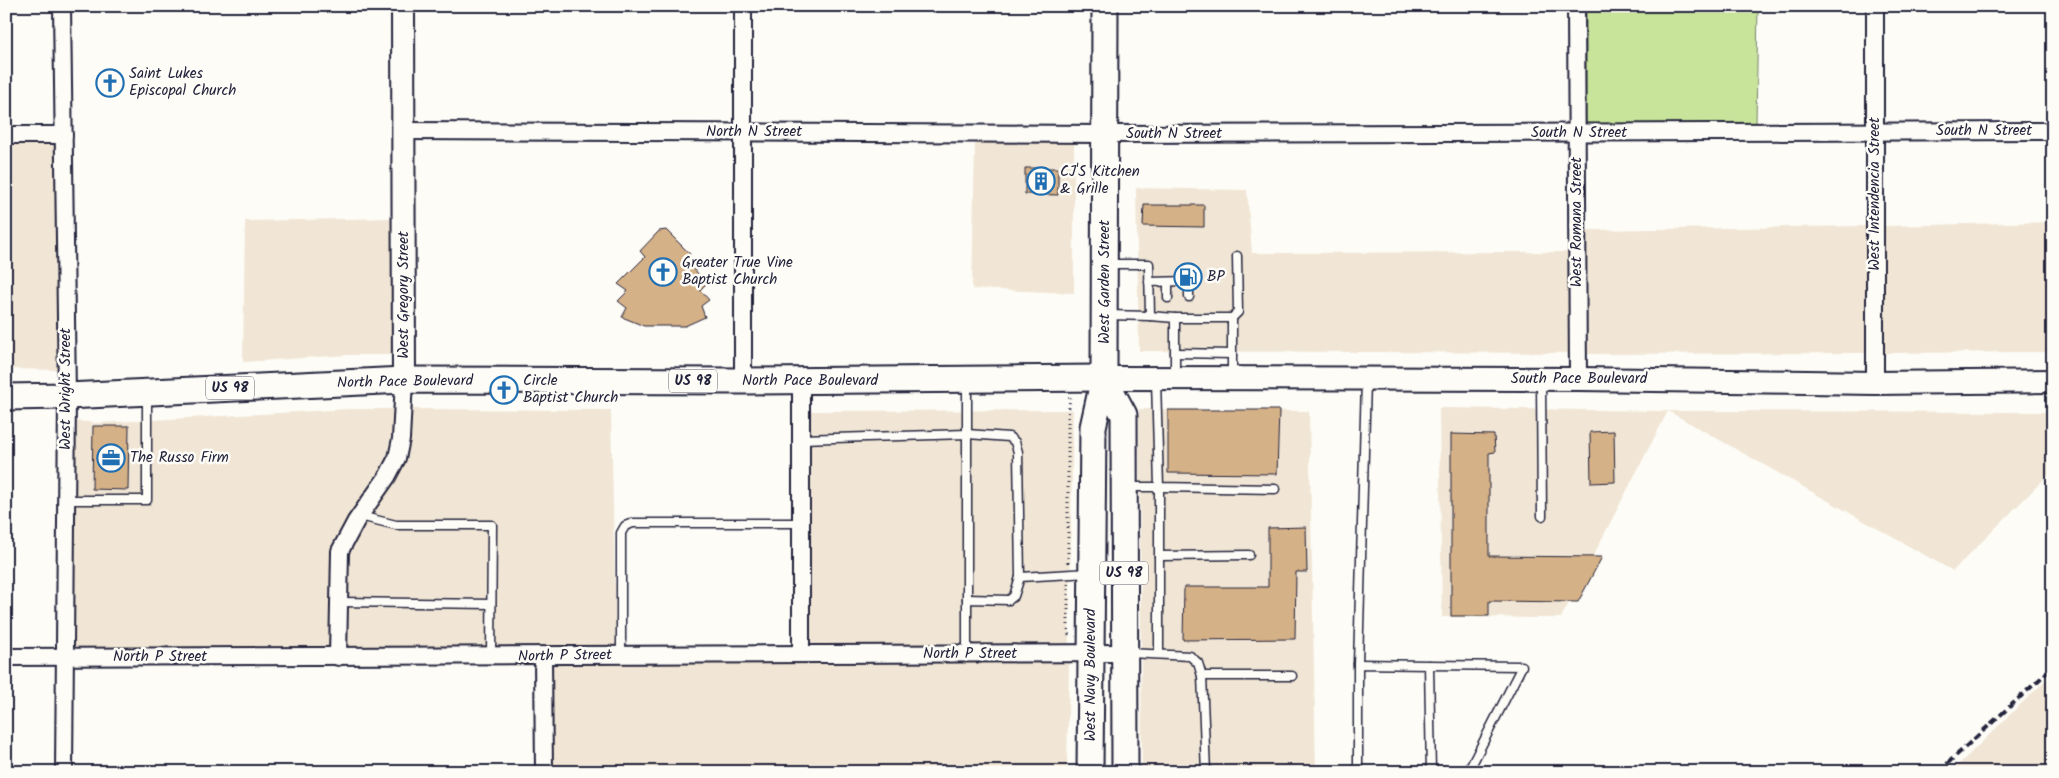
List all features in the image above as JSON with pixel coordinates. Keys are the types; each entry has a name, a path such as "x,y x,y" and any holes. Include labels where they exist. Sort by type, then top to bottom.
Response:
{"main road":[{"name":"West Gregory Street","path":"403,6 404,380"},
{"name":"West Garden Street","path":"1104,378 1105,6"},
{"name":"North Pace Boulevard","path":"6,397 67,396 404,380 801,381 1104,378"},
{"name":"South Pace Boulevard","path":"1104,378 1578,378 1875,383 2053,381"},
{"name":"US 98","path":"1104,378 1124,415 1125,772"},
{"name":"West Navy Boulevard","path":"1090,772 1093,427 1104,378"}],"street":[{"name":"West Wright Street","path":"62,6 67,396 64,772"},
{"path":"743,6 743,381"},
{"name":"West Romana Street","path":"1576,6 1578,378"},
{"name":"West Intendencia Street","path":"1875,6 1875,383"},
{"name":"North N Street","path":"403,131 1105,134"},
{"name":"South N Street","path":"1105,134 2053,131"},
{"path":"6,135 64,135"},
{"name":"West Gregory Street","path":"338,657 340,551 397,458 401,439 404,380"},
{"path":"801,381 801,654"},
{"name":"North P Street","path":"6,657 801,654 1090,655 1124,653"},
{"path":"543,656 544,772"}],"lane":[{"path":"1232,379 1232,318 1238,312 1237,256"},
{"path":"1105,264 1149,264 1150,316"},
{"path":"1150,282 1189,281 1189,297"},
{"path":"1168,282 1168,298"},
{"path":"1105,314 1189,315 1232,318"},
{"path":"1159,654 1159,487 1165,379 1175,353 1171,316"},
{"path":"1175,353 1232,354"},
{"path":"1358,772 1358,664 1366,379"},
{"path":"1541,379 1542,516"},
{"path":"967,654 968,380"},
{"path":"66,500 147,500 147,392"},
{"path":"801,439 967,434 1009,437 1015,442 1018,452 1020,578 1014,596 1010,600 967,599"},
{"path":"1124,488 1275,489"},
{"path":"360,516 396,525 492,526 491,656"},
{"path":"620,655 621,533 625,526 633,523 801,523"},
{"path":"1159,556 1249,555"},
{"path":"1020,578 1091,572"},
{"path":"339,602 492,604"},
{"path":"1124,653 1190,656 1198,663 1202,676 1206,772"},
{"path":"1358,664 1522,666 1468,772"},
{"path":"1429,665 1431,772"},
{"path":"1202,676 1292,676"}],"shaded area":[{"path":"975,142 1074,142 1074,293 972,289"},
{"path":"6,143 55,143 57,370 6,369"},
{"path":"1136,188 1247,190 1252,253 1568,252 1569,353 1139,351"},
{"path":"394,218 395,355 347,355 243,362 245,221"},
{"path":"2053,222 2053,352 1885,353 1885,226"},
{"path":"1866,226 1866,353 1588,354 1587,230"},
{"path":"1439,408 1668,411 1561,618 1442,617"},
{"path":"349,409 393,409 392,439 388,456 379,473 347,518 331,547 329,649 75,648 76,421 98,423"},
{"path":"412,409 611,410 616,647 348,649 349,553 364,525 395,481 406,461 410,440"},
{"path":"1139,409 1309,411 1316,772 1142,772"},
{"path":"1073,410 1069,646 810,646 810,411"},
{"path":"1668,411 2053,412 2053,470 1953,571"},
{"path":"801,662 1069,663 1067,772 553,772 553,664"},
{"path":"2053,673 2053,772 1951,772"}],"green space":[{"path":"1586,6 1758,6 1756,124 1586,124"}],"building":[{"name":"CJ'S Kitchen & Grille","path":"1025,168 1058,168 1058,195 1025,194"},
{"path":"1144,205 1204,205 1204,227 1143,226"},
{"name":"Greater True Vine Baptist Church","path":"666,230 690,254 686,261 707,283 700,290 709,300 701,306 705,317 685,326 644,326 622,317 627,308 618,301 628,291 618,284 645,257 640,251 659,231"},
{"path":"1168,410 1279,410 1277,474 1168,473"},
{"name":"The Russo Firm","path":"93,426 129,426 128,490 92,489"},
{"path":"1614,431 1615,482 1591,483 1590,432"},
{"path":"1451,434 1494,435 1495,452 1489,453 1489,556 1602,557 1578,602 1489,601 1489,616 1451,616"},
{"path":"1306,527 1307,572 1296,572 1295,639 1183,640 1184,587 1268,587 1268,528"}],"railway":[{"path":"1938,772 2053,667"}],"place":[{"name":"Saint Lukes Episcopal Church","path":"110,83"},
{"name":"CJ'S Kitchen & Grille","path":"1041,181"},
{"name":"Greater True Vine Baptist Church","path":"663,272"},
{"name":"BP","path":"1188,277"},
{"name":"Circle Baptist Church","path":"504,390"},
{"name":"The Russo Firm","path":"111,458"}]}
